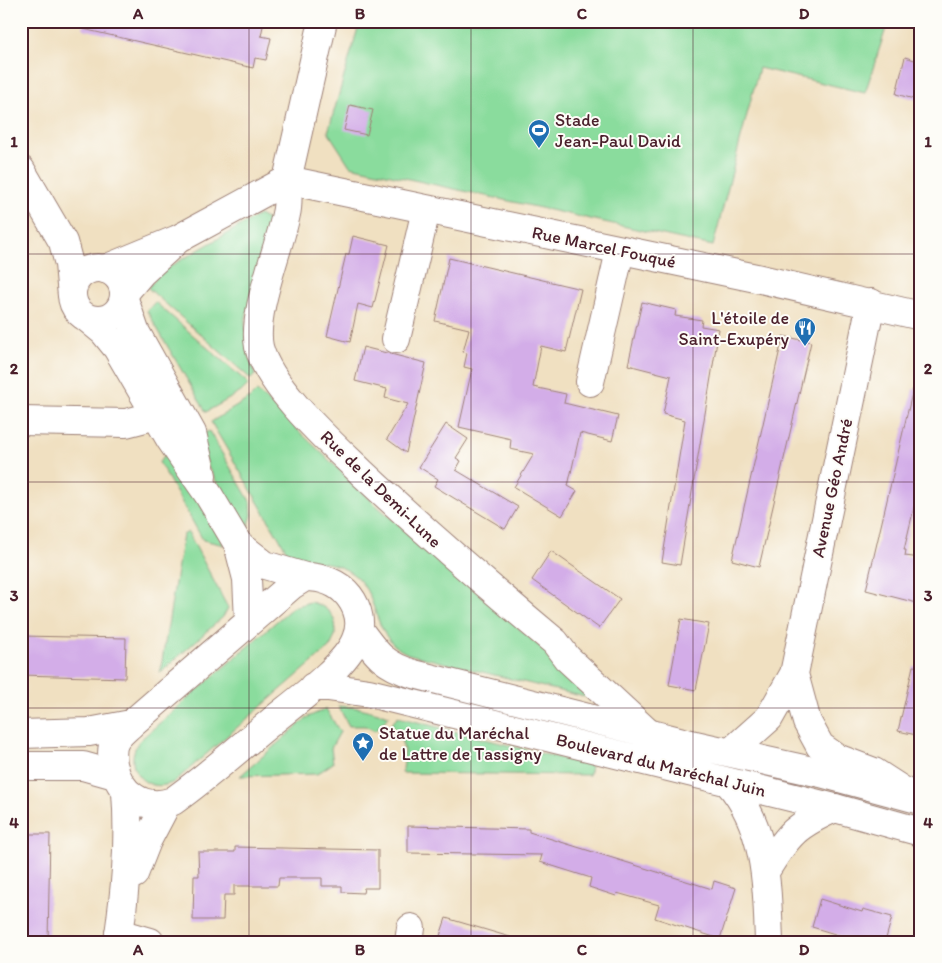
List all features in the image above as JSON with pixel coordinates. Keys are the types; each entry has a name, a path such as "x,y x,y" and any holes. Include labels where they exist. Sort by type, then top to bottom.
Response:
{"street":[{"name":"Rue de la Demi-Lune","path":"323,21 286,180 287,212 260,314 259,347 279,388 334,447 449,553 555,642 567,658 646,731"},
{"path":"21,170 63,242 79,307 110,339 170,439 208,494 238,544 247,579 249,621"},
{"name":"Rue Marcel Fouqué","path":"286,180 871,303 921,316"},
{"path":"178,239 133,281 114,316 101,321 79,307 74,283 83,272 104,268 178,239 286,180"},
{"path":"396,339 426,210"},
{"path":"63,242 83,258 104,268 120,279 135,331 192,433 208,494"},
{"path":"590,382 620,251"},
{"name":"Avenue Géo André","path":"731,752 769,718 794,674 871,303"},
{"path":"21,421 126,423 157,415"},
{"path":"21,766 83,766 121,784 149,804 167,803 191,788 313,687 345,656 356,640 359,630 358,611 346,593 331,582 305,577 265,565 238,544"},
{"path":"150,942 119,938 125,902 128,843 121,784 112,756 115,741 131,724 249,621 292,584 305,577"},
{"name":"Boulevard du Maréchal Juin","path":"359,630 377,654 394,668 917,799"},
{"name":"Avenue Géo André","path":"794,674 807,722 820,746 837,758 874,772 917,799"},
{"name":"Boulevard du Maréchal Juin","path":"313,687 328,687 369,693 835,808 921,832"},
{"path":"21,734 89,732 131,724"},
{"path":"728,782 748,809 766,870 769,942"},
{"path":"125,902 147,841 167,803"},
{"path":"766,870 786,838 794,830 835,808"}],"green space":[{"name":"Stade Jean-Paul David","path":"360,21 921,21 921,28 888,22 865,93 759,68 713,246 350,166 328,132"},
{"path":"259,215 268,220 245,322 247,350 255,375 251,379 148,288 162,271"},
{"path":"155,302 249,384 241,392 206,412 147,311"},
{"path":"257,391 377,506 552,657 564,676 585,694 585,697 408,654 394,645 385,634 370,596 353,574 332,564 292,560 211,422 250,398"},
{"path":"209,431 251,503 252,515 246,534 208,467 200,435"},
{"path":"169,450 224,545 203,540 159,462"},
{"path":"188,532 228,608 223,617 160,673 183,535"},
{"path":"310,602 325,608 334,619 335,633 329,648 174,782 154,785 146,782 139,776 133,760 134,751 139,741 293,607"},
{"path":"338,706 360,708 389,716 375,731 365,726 349,726"},
{"path":"326,709 340,732 331,748 333,763 317,774 240,776 308,717"},
{"path":"398,717 591,766 589,775 402,773 404,753 402,741 391,724"}],"building":[{"path":"84,21 264,21 261,36 271,38 266,60 255,58 253,68 83,29"},
{"path":"905,57 921,62 921,101 896,94"},
{"path":"350,105 373,110 367,135 344,130"},
{"path":"353,236 389,245 373,308 358,304 350,342 327,336 346,254 349,254"},
{"path":"449,258 581,289 566,352 541,346 533,387 566,394 564,403 618,416 612,441 580,433 568,486 577,491 562,516 514,487 534,454 510,449 511,439 459,427 472,369 464,367 467,353 463,352 469,329 435,321"},
{"path":"642,302 676,310 675,316 702,320 701,326 719,329 680,565 662,562 685,420 663,414 671,376 628,365"},
{"path":"783,336 811,342 759,567 732,560"},
{"path":"363,347 426,363 406,453 387,439 408,404 385,398 387,389 355,381"},
{"path":"913,389 921,390 921,487 919,487 904,550 906,550 905,556 921,558 921,604 866,590"},
{"path":"446,424 468,439 456,458 461,461 456,470 518,507 505,529 434,486 438,479 419,467"},
{"path":"551,551 620,599 599,628 532,580"},
{"path":"681,619 709,624 696,690 669,685"},
{"path":"21,636 126,638 125,678 21,675"},
{"path":"913,666 921,667 921,736 898,731"},
{"path":"408,826 529,829 529,832 712,889 714,881 736,888 720,939 655,918 659,905 617,893 616,896 589,887 591,878 540,862 542,855 408,853"},
{"path":"21,834 50,834 48,942 21,942"},
{"path":"235,847 378,850 378,888 364,888 363,893 342,892 342,886 322,886 322,878 279,878 278,886 234,886 234,895 224,895 223,920 193,920 194,876 199,876 198,852 235,852"},
{"path":"820,899 862,912 863,909 892,917 885,942 861,942 812,927"},
{"path":"446,918 510,937 509,942 438,942"}],"place":[{"name":"Stade Jean-Paul David","path":"539,149"},
{"name":"L'étoile de Saint-Exupéry","path":"805,347"},
{"name":"Statue du Maréchal de Lattre de Tassigny","path":"363,762"}]}
